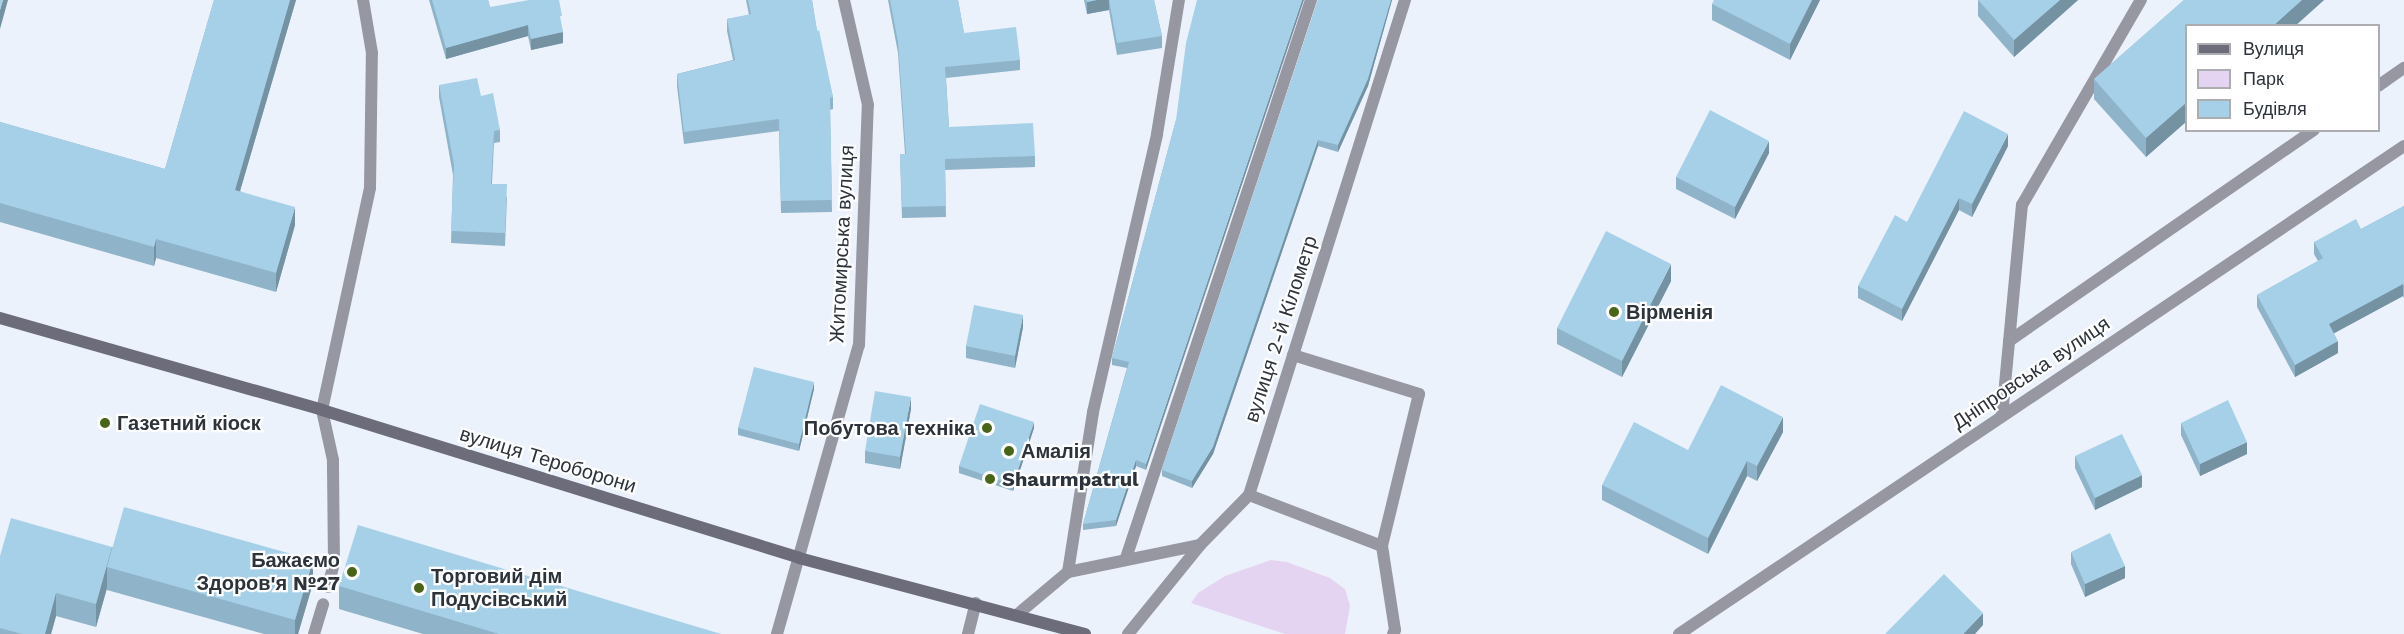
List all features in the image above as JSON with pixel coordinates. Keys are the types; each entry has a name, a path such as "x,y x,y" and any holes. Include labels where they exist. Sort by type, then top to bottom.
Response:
{"main road":[{"name":"вулиця Тероборони","path":"0,318 322,411 799,558 1018,614 1085,634"}],"street":[{"path":"328,587 334,563 333,460 322,411 370,188 372,53 363,0"},
{"name":"Житомирська вулиця","path":"777,634 859,345 868,105 844,0"},
{"path":"1068,572 1093,412 1157,134 1179,0"},
{"path":"1126,558 1311,0"},
{"name":"вулиця 2-й Кілометр","path":"1128,634 1200,545 1249,495 1405,0"},
{"path":"2002,416 2022,205 2140,0"},
{"path":"2380,85 2404,68"},
{"path":"2009,341 2311,132"},
{"name":"Дніпровська вулиця","path":"1679,634 2404,146"},
{"path":"1293,355 1419,394 1382,546 1395,630 1393,634"},
{"path":"1249,495 1382,546"},
{"path":"1018,614 1068,572 1126,558 1200,545"},
{"path":"968,634 976,603"},
{"path":"314,634 323,604"}],"green space":[{"path":"1271,560 1287,562 1330,578 1345,589 1350,606 1345,634 1285,634 1191,603 1198,593 1225,576"}],"building":[{"path":"214,0 290,0 235,190 295,207 276,273 156,239 154,247 0,203 0,122 165,169"},
{"path":"432,0 488,0 490,7 529,0 559,0 563,32 531,39 528,25 446,48"},
{"path":"748,0 812,0 833,97 830,98 832,200 781,201 779,119 684,132 677,74 735,60 727,19 751,14"},
{"path":"890,0 958,0 964,33 1016,27 1020,60 945,67 949,127 1033,123 1035,156 945,159 946,206 902,207 900,154 906,154 898,42"},
{"path":"1109,0 1154,0 1162,36 1117,43"},
{"path":"1197,0 1302,0 1146,464 1136,460 1116,520 1083,524 1129,362 1112,358 1176,120 1186,43"},
{"path":"1318,0 1391,0 1368,79 1338,145 1318,140 1213,447 1192,481 1162,470"},
{"path":"1714,0 1812,0 1790,44 1712,4"},
{"path":"1978,0 2060,0 2014,40"},
{"path":"2184,0 2302,0 2275,24 2185,24 2185,104 2146,138 2094,79"},
{"path":"477,78 481,96 493,93 500,130 494,131 491,184 507,184 505,233 451,231 454,165 439,85"},
{"path":"1710,110 1769,141 1735,207 1676,177"},
{"path":"1964,111 2008,134 1972,204 1959,198 1902,309 1858,286 1895,215 1907,222"},
{"path":"2404,206 2404,287 2403,284 2329,324 2338,341 2295,365 2257,295 2323,258 2314,242 2356,219 2361,229"},
{"name":"Вірменія","path":"1606,231 1671,264 1622,361 1557,328"},
{"path":"974,305 1023,315 1015,356 966,346"},
{"path":"754,367 814,382 799,444 738,428"},
{"path":"1721,385 1783,417 1757,466 1747,461 1708,538 1602,485 1634,422 1688,450"},
{"path":"875,391 911,397 900,457 865,451"},
{"path":"2228,400 2247,442 2200,464 2181,423"},
{"path":"980,404 1034,422 1013,485 959,466"},
{"path":"2122,434 2142,475 2095,498 2075,456"},
{"path":"124,507 313,560 295,620 107,567"},
{"path":"11,518 112,547 96,604 56,593 45,634 22,634 0,628 0,556"},
{"path":"358,525 721,634 499,634 339,586"},
{"path":"2110,533 2125,566 2085,584 2071,552"},
{"path":"1944,574 1983,613 1963,634 1885,634"}],"place":[{"name":"Вірменія","path":"1614,312"},
{"name":"Газетний кіоск","path":"105,423"},
{"name":"Побутова техніка","path":"987,428"},
{"name":"Амалія","path":"1009,451"},
{"name":"Shaurmpatrul","path":"990,479"},
{"name":"Бажаємо Здоров'я №27","path":"352,572"},
{"name":"Торговий дім Подусівський","path":"419,588"}]}
